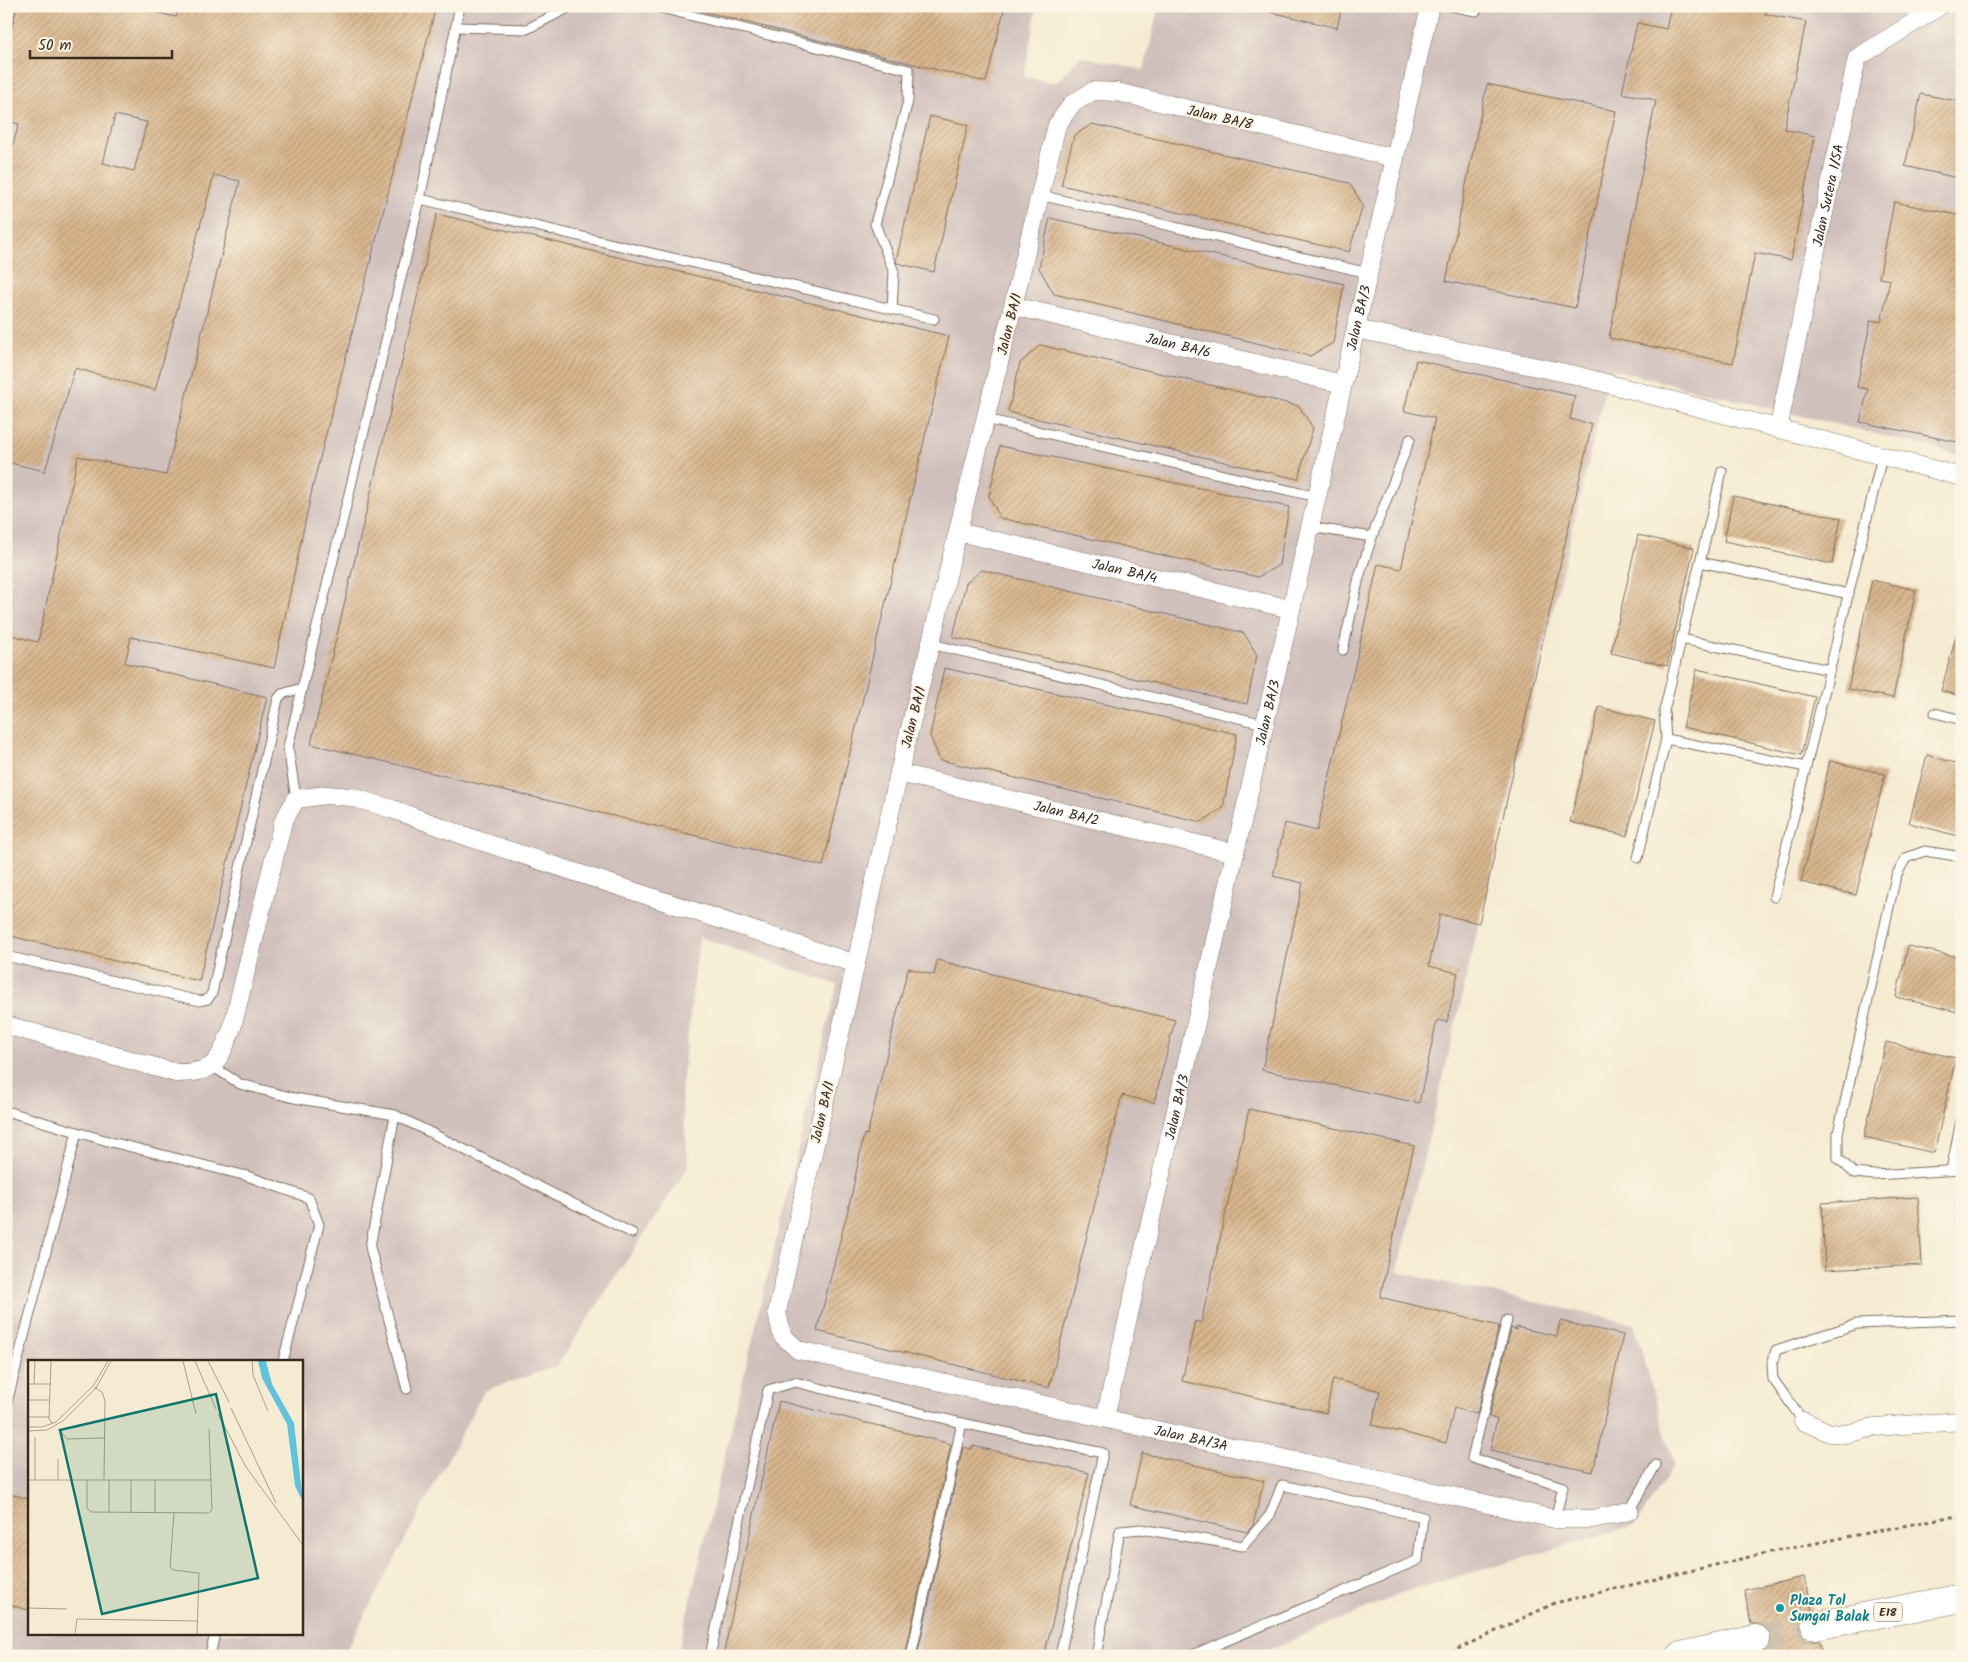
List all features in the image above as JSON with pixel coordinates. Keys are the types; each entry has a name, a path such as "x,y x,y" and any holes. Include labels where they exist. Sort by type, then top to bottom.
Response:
{"highway":[{"name":"E18","path":"1815,1626 1962,1598"},
{"path":"1681,1656 1756,1639"}],"street":[{"name":"Jalan BA/3","path":"1104,1418 1430,6"},
{"name":"Jalan Sutera 1/5A","path":"1778,429 1857,58 1940,6"},
{"name":"Jalan BA/8","path":"1058,126 1072,104 1093,91 1117,92 1395,158"},
{"name":"Jalan BA/1","path":"777,1312 899,773 1058,126"},
{"name":"Jalan BA/6","path":"1014,306 1343,384"},
{"path":"1356,328 1575,374 1962,477"},
{"name":"Jalan BA/4","path":"958,532 1291,609"},
{"name":"Jalan BA/2","path":"899,773 1235,853"},
{"path":"6,1025 176,1073 196,1073 212,1066 223,1051 232,1028 283,822 296,799 326,795 351,797 392,809 490,844 856,964"},
{"name":"Jalan BA/3A","path":"777,1312 782,1335 798,1350 1556,1519 1593,1519 1629,1511"},
{"path":"1803,1421 1830,1433 1846,1434 1874,1427 1962,1422"}],"lane":[{"path":"296,799 288,747 420,199 460,6"},
{"path":"456,27 527,29 572,6"},
{"path":"653,6 909,70 908,101 874,224 894,272 892,309"},
{"path":"1451,6 1476,11 1480,6"},
{"path":"1040,195 1368,274"},
{"path":"420,199 934,319"},
{"path":"986,419 1317,497"},
{"path":"1343,650 1359,577 1372,537 1410,440"},
{"path":"1774,897 1882,457"},
{"path":"1638,858 1666,739 1664,711 1722,471"},
{"path":"1310,528 1372,537"},
{"path":"1700,562 1849,594"},
{"path":"1681,639 1830,670"},
{"path":"931,644 1264,724"},
{"path":"6,956 200,1000 208,999 212,993 278,699 282,694 302,688"},
{"path":"1935,713 1962,720"},
{"path":"1666,739 1806,767"},
{"path":"1962,857 1925,851 1906,858 1896,876 1838,1133 1838,1158 1854,1173 1874,1176 1962,1170"},
{"path":"212,1066 240,1084 294,1098 395,1115 632,1232"},
{"path":"6,1111 77,1132 246,1176 309,1198 320,1225 283,1360"},
{"path":"395,1115 370,1247 407,1389"},
{"path":"1951,1170 1962,1116"},
{"path":"6,1406 77,1132"},
{"path":"1507,1320 1472,1458 1563,1488 1556,1519"},
{"path":"1803,1421 1773,1379 1772,1365 1776,1350 1858,1324 1962,1320"},
{"path":"710,1656 768,1390 795,1382 962,1423 1103,1453 1060,1656"},
{"path":"911,1656 962,1423"},
{"path":"1629,1511 1656,1465"},
{"path":"1096,1656 1120,1530 1141,1529 1243,1546 1270,1514 1282,1485 1423,1517 1418,1560 1190,1656"},
{"path":"210,1656 215,1634"}],"path":[{"path":"1443,1656 1556,1603 1766,1554 1948,1517 1962,1517"}],"shaded area":[{"path":"6,6 1037,6 1024,77 1056,83 1080,56 1144,70 1159,6 1962,6 1962,455 1610,369 1397,1272 1634,1324 1674,1465 1635,1526 1404,1592 1256,1656 677,1656 837,985 699,937 681,1093 689,1166 557,1366 484,1391 343,1656 6,1656"}],"building":[{"path":"17,6 142,6 141,9 176,17 179,6 436,6 313,485 274,668 131,637 125,663 267,697 199,981 6,935 6,634 38,642 78,456 166,475 240,181 214,175 155,390 75,368 45,471 6,462 6,168 19,124 6,121 6,52","holes":["115,115 147,122 134,171 103,163"]},
{"path":"701,6 1005,6 986,82 701,11"},
{"path":"1272,6 1342,6 1337,28 1271,12"},
{"path":"1671,6 1766,6 1765,14 1806,22 1784,129 1815,136 1791,260 1755,253 1733,363 1609,338 1656,100 1622,93 1637,23 1666,29"},
{"path":"1487,84 1616,111 1575,308 1446,281"},
{"path":"1921,94 1962,102 1962,179 1905,166"},
{"path":"930,116 968,125 934,272 897,263 896,261"},
{"path":"1092,124 1349,183 1363,205 1349,252 1061,185 1074,136"},
{"path":"1894,202 1962,216 1962,443 1860,422 1868,389 1857,387 1871,320 1881,322 1890,280 1879,278"},
{"path":"437,214 949,336 823,866 311,744"},
{"path":"1050,218 1344,284 1333,343 1310,356 1054,294 1039,268"},
{"path":"1040,345 1299,406 1313,428 1298,479 1008,412 1020,363"},
{"path":"1416,360 1575,396 1570,419 1592,424 1479,923 1440,914 1429,966 1458,973 1447,1022 1437,1020 1419,1103 1262,1070 1303,883 1273,876 1285,823 1317,831 1378,564 1401,569 1435,418 1404,411"},
{"path":"1000,446 1289,507 1279,565 1258,577 1000,518 989,496"},
{"path":"1733,496 1841,518 1832,564 1724,541"},
{"path":"1638,535 1694,548 1667,666 1611,653"},
{"path":"982,570 1244,633 1257,655 1247,704 953,637 966,583"},
{"path":"1872,580 1916,590 1893,698 1848,689"},
{"path":"1957,633 1962,634 1962,696 1941,691"},
{"path":"944,668 1237,734 1223,808 1201,822 940,760 930,736"},
{"path":"1697,669 1815,697 1801,755 1683,727"},
{"path":"1599,707 1655,721 1627,836 1570,822"},
{"path":"1927,755 1962,765 1962,837 1909,823"},
{"path":"1830,761 1885,774 1856,895 1801,882"},
{"path":"1908,946 1962,958 1962,1013 1896,997"},
{"path":"937,960 1175,1020 1154,1103 1122,1095 1049,1388 817,1331 851,1198 864,1134 867,1135 908,968 934,975"},
{"path":"1886,1042 1956,1058 1934,1153 1864,1137"},
{"path":"1249,1109 1414,1146 1380,1297 1499,1326 1477,1414 1454,1408 1446,1443 1372,1425 1380,1391 1333,1379 1326,1413 1182,1381 1195,1321 1201,1323"},
{"path":"1918,1197 1922,1265 1825,1270 1822,1203"},
{"path":"1560,1321 1623,1335 1593,1472 1490,1450 1497,1419 1489,1417 1511,1328 1516,1330 1516,1327 1557,1336"},
{"path":"779,1401 951,1444 905,1656 723,1656"},
{"path":"973,1446 1089,1473 1044,1656 917,1656 963,1447 972,1449"},
{"path":"1142,1453 1264,1481 1253,1525 1247,1532 1130,1505"},
{"path":"6,1493 28,1499 28,1610 6,1604"},
{"name":"Plaza Tol Sungai Balak","path":"1804,1577 1812,1611 1804,1615 1800,1620 1800,1629 1803,1636 1809,1641 1819,1641 1822,1656 1759,1656 1771,1644 1771,1635 1768,1629 1761,1624 1752,1624 1744,1590"}],"tunnel":[{"path":"1756,1639 1815,1626"}],"place":[{"name":"Plaza Tol Sungai Balak","path":"1780,1608"}]}
